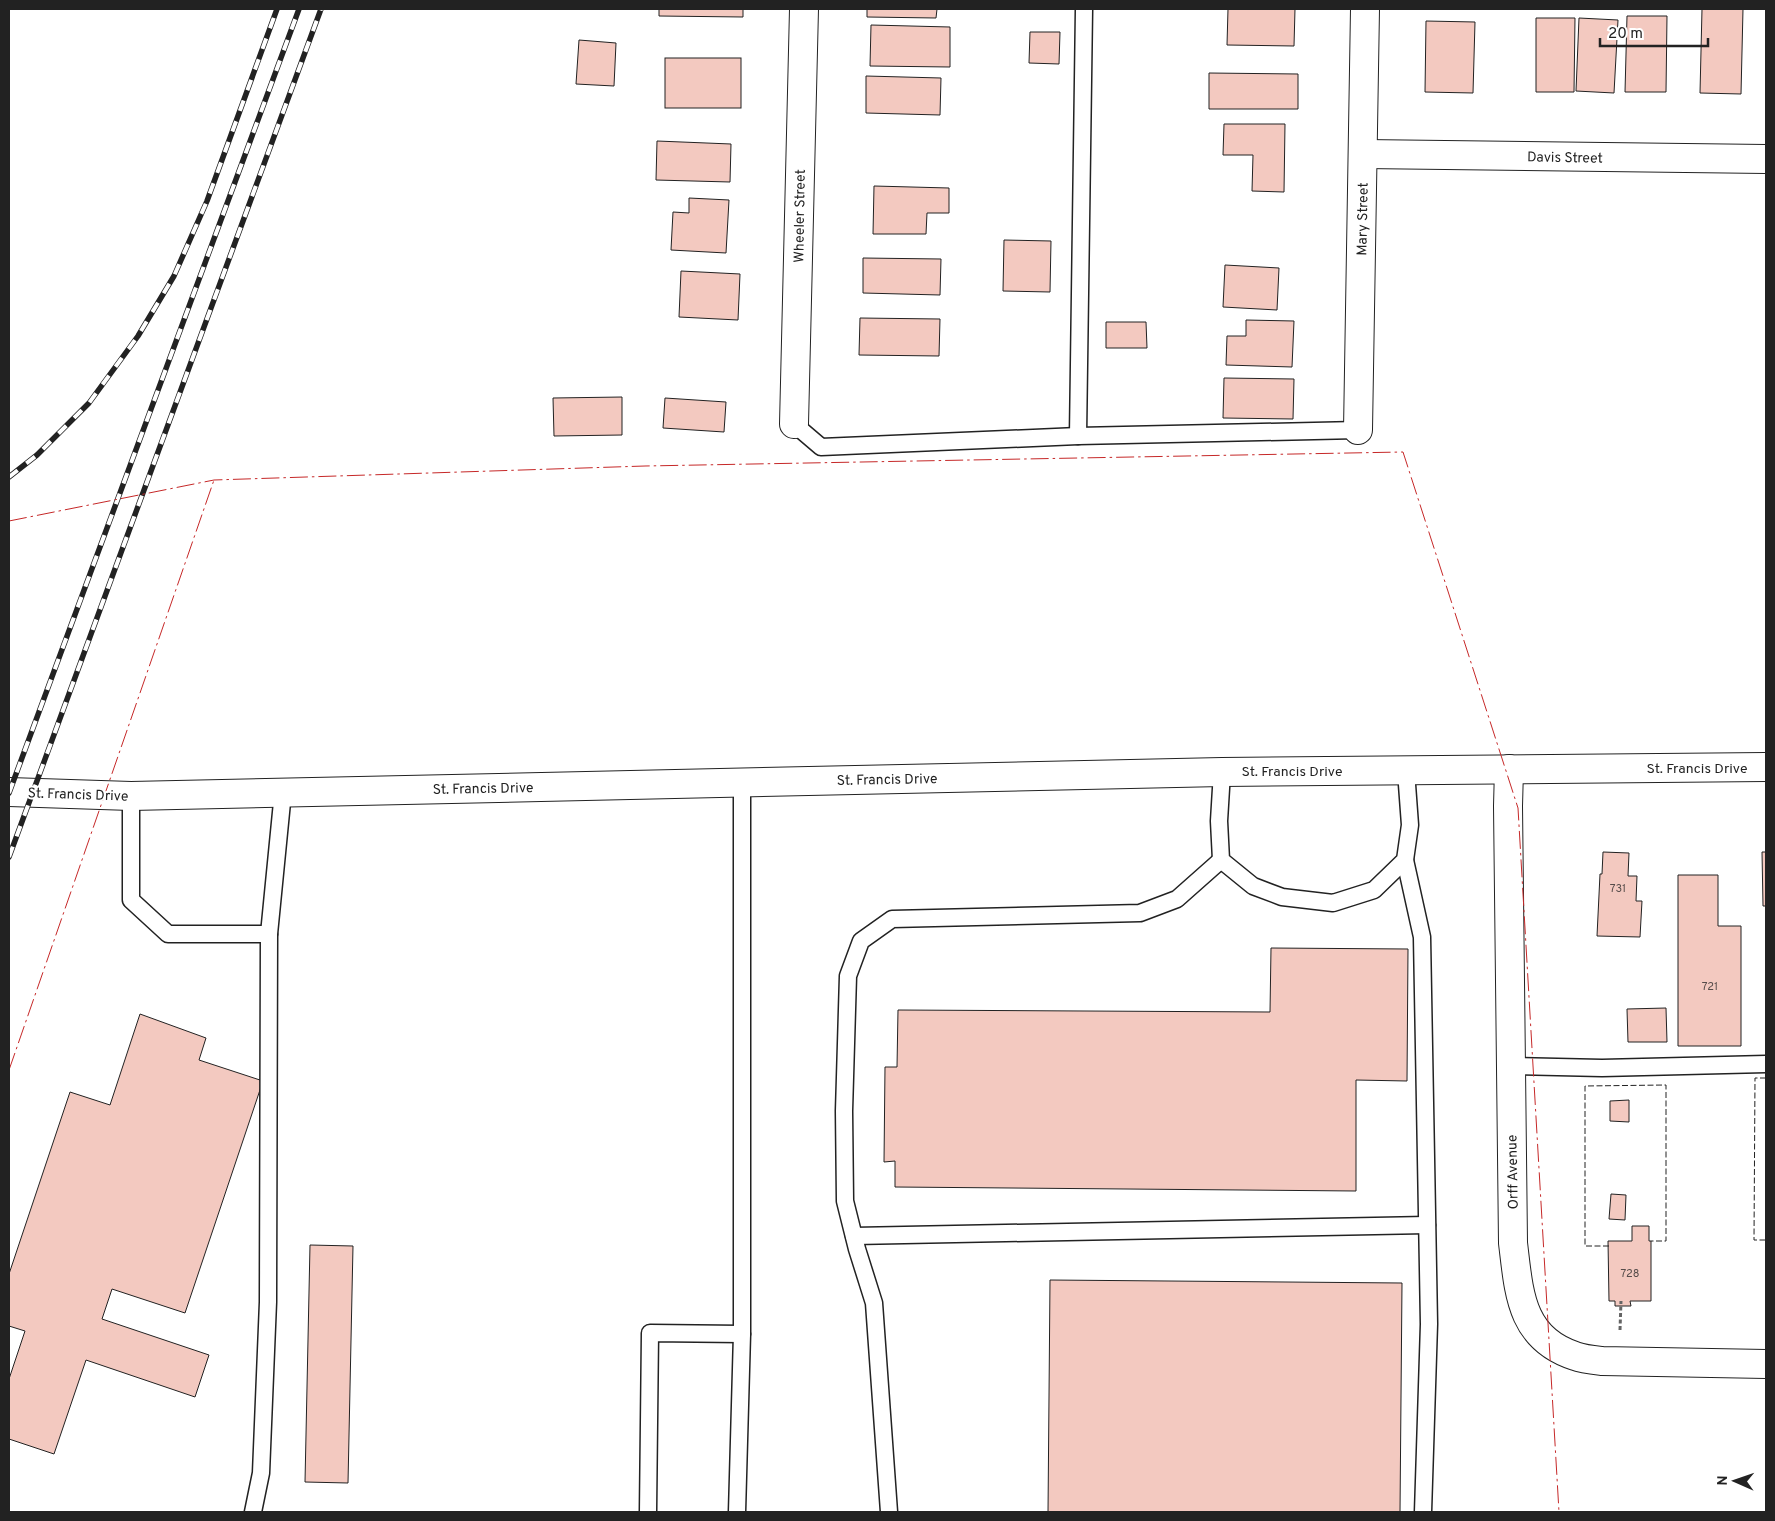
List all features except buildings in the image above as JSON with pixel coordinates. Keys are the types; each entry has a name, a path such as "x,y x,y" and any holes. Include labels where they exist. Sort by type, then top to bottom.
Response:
{"street":[{"name":"Wheeler Street","path":"794,424 804,9"},
{"name":"Mary Street","path":"1358,430 1365,9"},
{"name":"Davis Street","path":"1364,154 1766,159"},
{"name":"St. Francis Drive","path":"9,792 131,796 1222,772 1766,767"},
{"name":"Orff Avenue","path":"1510,769 1508,806 1513,1243 1519,1290 1524,1310 1538,1334 1560,1350 1576,1357 1602,1361 1766,1364"}],"lane":[{"path":"1078,436 1084,9"},
{"path":"794,424 821,447 1078,436 1358,430"},
{"path":"1406,771 1410,826 1405,860 1422,937 1428,1324 1423,1512"},
{"path":"1222,772 1219,821 1221,860 1253,886 1282,897 1333,903 1374,890 1405,860"},
{"path":"737,1512 742,1334 742,782"},
{"path":"254,1512 261,1473 268,1302 269,934 282,792"},
{"path":"131,796 131,900 168,934 269,934"},
{"path":"889,1512 874,1303 845,1201 844,1111 848,976 861,941 892,919 1140,913 1177,899 1221,860"},
{"path":"1511,1066 1602,1068 1766,1064"},
{"path":"854,1236 1427,1225"},
{"path":"648,1512 650,1333 742,1334"}],"path":[{"path":"1620,1324 1621,1301"}],"railway":[{"path":"9,477 37,455 89,403 138,336 174,276 207,201 277,9"},
{"path":"9,793 299,9"},
{"path":"9,857 321,9"}],"fence":[{"path":"1766,1078 1755,1078 1754,1240 1766,1240"},
{"path":"1609,1246 1585,1246 1585,1086 1666,1085 1666,1241 1651,1241"}],"power":[{"path":"9,521 214,480 645,466 1403,452 1518,808 1559,1512"},
{"path":"9,1070 214,480"}]}
